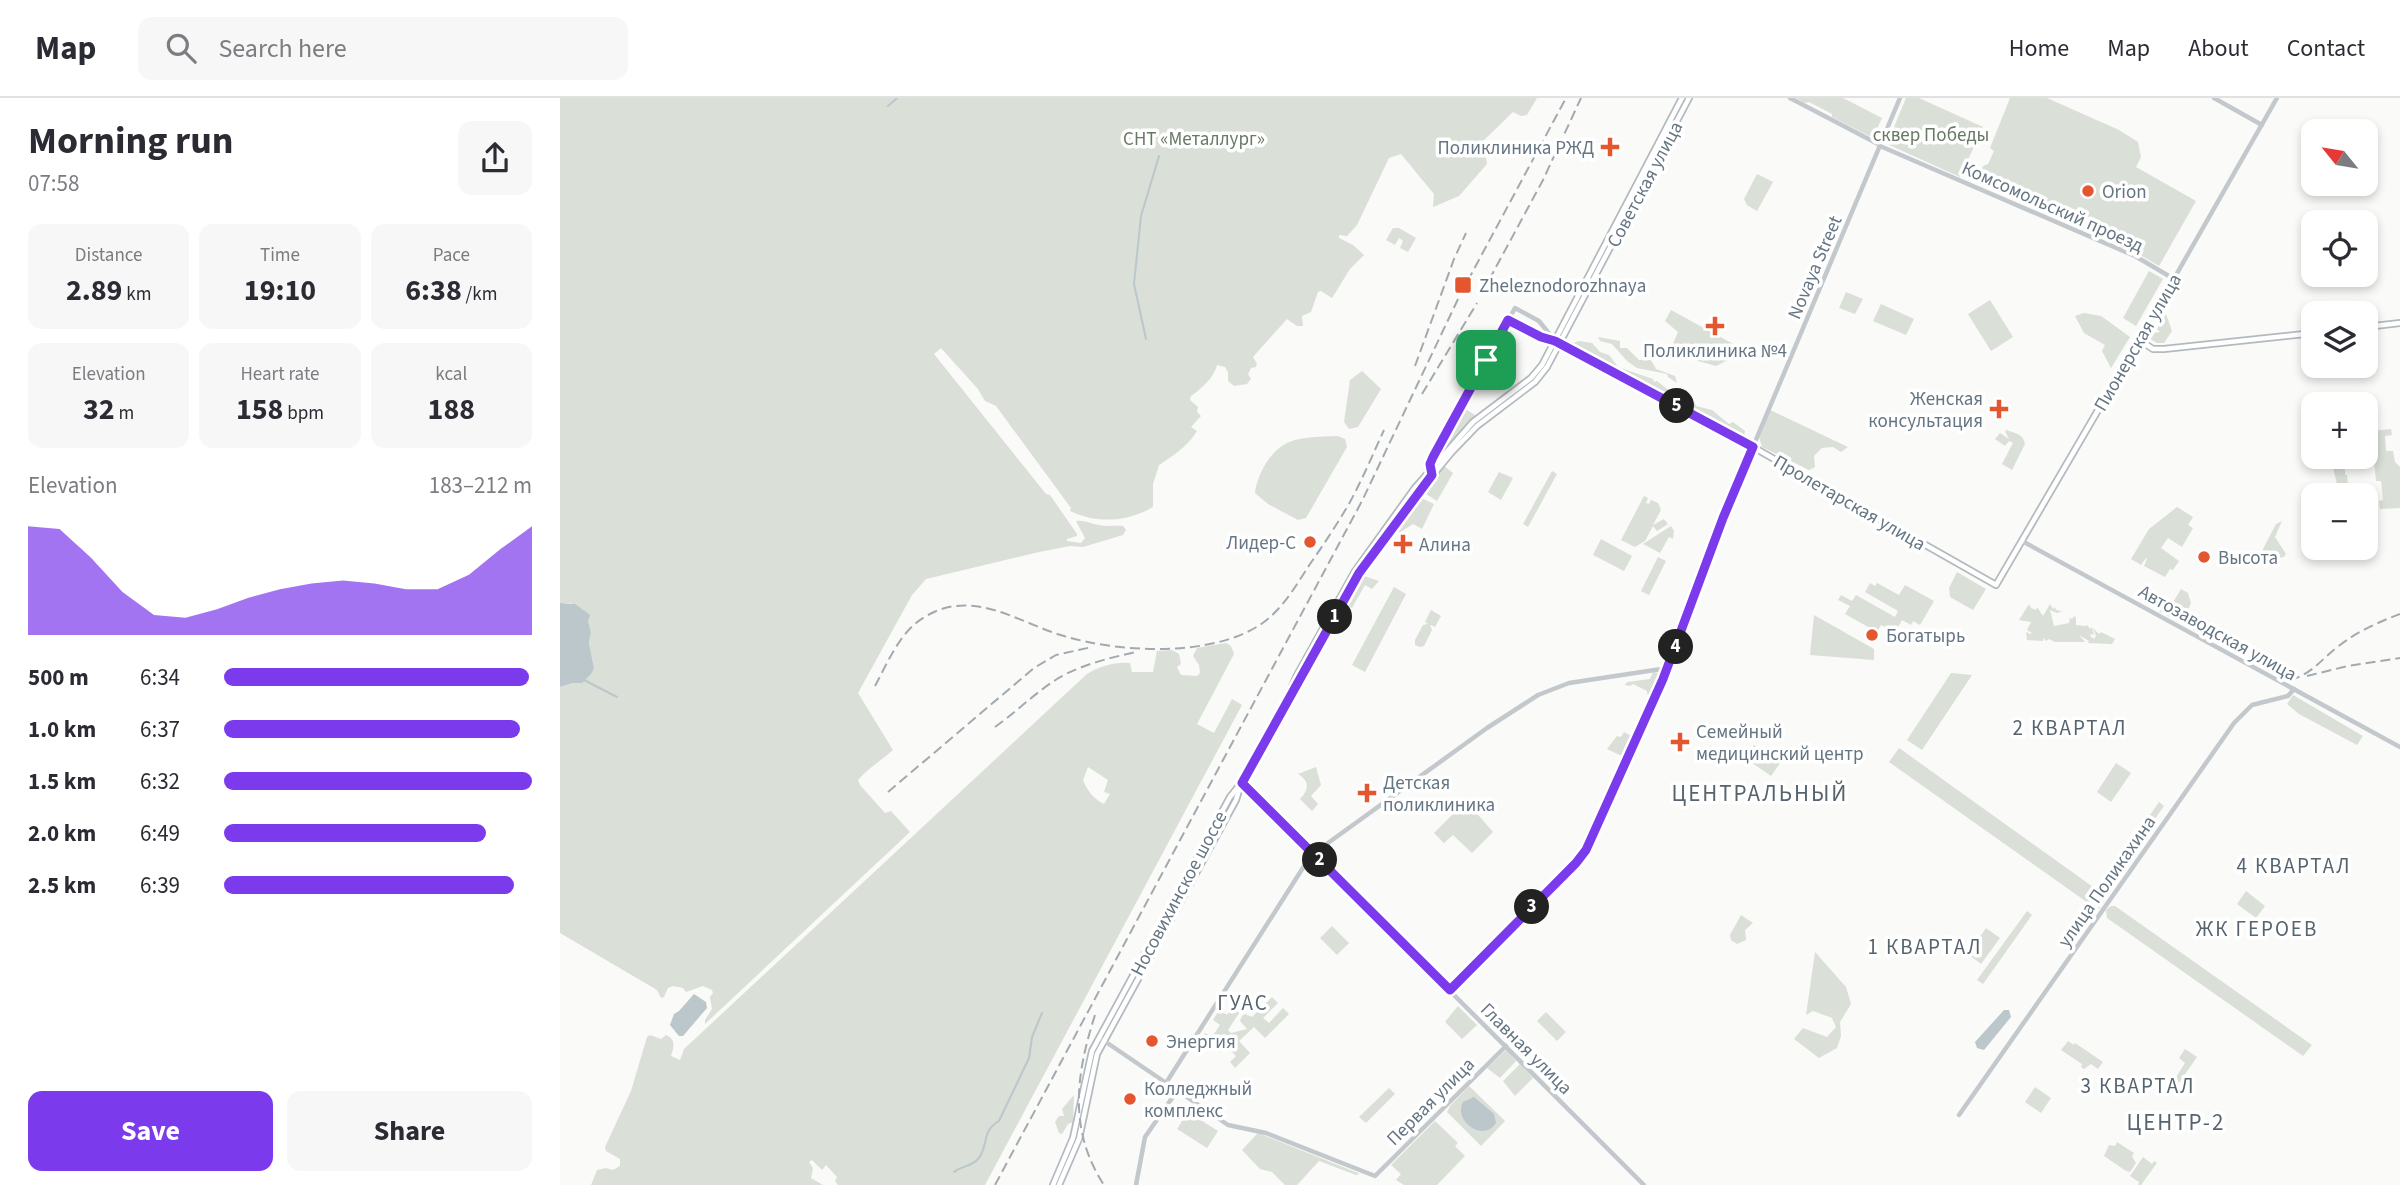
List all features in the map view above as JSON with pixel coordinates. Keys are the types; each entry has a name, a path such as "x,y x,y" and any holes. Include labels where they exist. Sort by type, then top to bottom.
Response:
{"main road":[{"name":"Советская улица","path":"1557,342 1682,98"},
{"name":"Советская улица","path":"1557,342 1689,98"},
{"path":"2378,326 2400,323"},
{"path":"2138,340 2153,349 2164,349 2301,334"},
{"name":"Пионерская улица","path":"1996,585 2138,340"},
{"name":"Пролетарская улица","path":"1557,342 1753,447 1996,585"},
{"path":"1290,694 1296,677 1355,571 1431,469 1473,422 1531,378 1557,342"},
{"path":"1290,694 1301,679 1359,573 1432,475 1477,426 1535,383 1547,368 1557,342"},
{"name":"Носовихинское шоссе","path":"1053,1185 1079,1118 1090,1059 1236,800 1242,783 1290,694"},
{"name":"Носовихинское шоссе","path":"1059,1185 1079,1139 1095,1060 1102,1040"}],"street":[{"name":"Комсомольский проезд","path":"1790,98 1880,146 2135,256 2174,279"},
{"name":"Novaya Street","path":"1450,990 1584,854 1668,668 1723,518 1900,98"},
{"path":"2214,98 2262,125"},
{"name":"Пионерская улица","path":"2138,340 2277,98"},
{"path":"1432,475 1433,457 1515,308 1539,321 1557,342"},
{"path":"1508,320 1557,342"},
{"path":"1541,337 1545,329"},
{"name":"Автозаводская улица","path":"2022,541 2400,747"},
{"path":"1166,1083 1314,854 1487,728 1538,695 1569,683 1668,668"},
{"name":"улица Поликахина","path":"1959,1115 2234,723 2252,705 2288,696 2294,689"},
{"name":"Главная улица","path":"1242,783 1644,1185"},
{"path":"1102,1040 1177,1091 1145,1137 1136,1185"},
{"name":"Первая улица","path":"1177,1091 1232,1127 1266,1133 1375,1176 1506,1046"}],"green space":[{"name":"СНТ «Металлург»","path":"560,98 1537,98 1527,115 1521,116 1513,112 1483,141 1487,164 1459,196 1433,207 1434,194 1401,154 1389,158 1357,225 1347,236 1339,235 1339,238 1364,255 1350,269 1332,298 1321,291 1318,292 1311,312 1302,316 1303,326 1297,326 1287,319 1253,357 1257,364 1248,374 1251,379 1247,384 1234,386 1228,381 1225,367 1217,365 1210,379 1191,396 1190,400 1198,407 1197,412 1201,416 1191,427 1197,431 1185,446 1159,465 1153,484 1153,507 1143,512 1112,520 1091,518 1070,511 1071,508 996,406 985,401 978,389 941,348 934,354 1046,494 1050,495 1077,534 1067,541 1081,543 1085,538 1076,521 1102,526 1123,526 1126,530 1123,535 1083,547 1070,546 1039,552 926,579 912,595 858,693 893,750 858,780 885,813 891,811 910,832 705,1024 712,1009 712,990 703,986 686,992 683,988 673,986 668,988 661,998 657,990 560,933 560,687 580,681 594,668 588,621 571,603 560,603"},
{"path":"1796,98 1843,98 1882,118 1873,138 1809,102 1805,103"},
{"name":"сквер Победы","path":"1906,98 1919,98 1983,127 1960,177 1887,144"},
{"name":"Orion","path":"2010,98 2047,98 2119,130 2138,142 2141,157 2136,167 2196,201 2159,266 2130,249 1976,182 1994,151 1990,148"},
{"path":"1757,174 1773,182 1757,211 1747,205 1744,199"},
{"path":"1393,228 1399,228 1416,238 1408,252 1400,248 1403,241 1399,238 1395,245 1386,240"},
{"path":"2149,271 2163,279 2136,326 2123,318"},
{"path":"1846,292 1863,299 1855,314 1839,308"},
{"path":"1990,300 2013,337 1991,351 1968,314"},
{"path":"1881,304 1914,319 1906,335 1873,321"},
{"path":"1671,310 1746,351 1716,366 1698,361 1672,346 1678,332 1665,321"},
{"path":"2084,313 2101,316 2130,337 2111,368 2102,351 2105,345 2084,333 2075,316"},
{"path":"2166,314 2172,331 2164,343 2157,343 2147,337 2160,332 2157,329"},
{"path":"1598,337 1620,341 1620,348 1627,348 1639,360 1651,360 1656,369 1675,376 1677,383 1667,374 1637,368 1612,344 1600,341"},
{"path":"1579,341 1592,343 1600,352 1609,355 1618,367 1653,379 1667,389 1676,389 1675,400 1571,344"},
{"path":"1362,371 1381,389 1358,427 1349,429 1344,422 1350,380"},
{"path":"1686,395 1696,406 1712,410 1729,424 1733,422 1745,431 1744,437 1677,402 1680,396"},
{"path":"1465,409 1475,415 1475,419 1436,460 1461,411"},
{"path":"1770,410 1848,447 1841,452 1833,447 1822,448 1814,456 1815,467 1809,470 1762,447 1759,437"},
{"path":"2391,429 2392,435 2385,436 2386,451 2393,451 2395,462 2400,467 2400,508 2380,509 2379,501 2383,500 2381,481 2376,481 2375,469 2378,469 2378,430"},
{"path":"2005,431 2021,436 2025,444 2012,470 2002,464 2013,443 2009,441 2005,446 1995,439 2000,433 2009,439"},
{"path":"1338,436 1345,439 1347,447 1306,518 1298,520 1268,504 1255,493 1265,464 1281,447 1299,439"},
{"path":"1444,466 1453,473 1437,501 1423,492"},
{"path":"2334,469 2345,469 2348,483 2336,483"},
{"path":"1552,471 1557,474 1528,527 1523,524"},
{"path":"1499,472 1513,478 1501,500 1488,492"},
{"path":"1644,496 1648,498 1646,503 1649,504 1651,500 1658,503 1661,510 1653,525 1664,519 1668,524 1657,531 1653,526 1645,541 1635,547 1621,540"},
{"path":"1419,497 1434,504 1422,529 1413,524 1399,533 1394,530"},
{"path":"2177,507 2193,517 2188,525 2193,528 2182,547 2168,538 2161,548 2179,561 2165,577 2144,566 2146,558 2141,565 2131,559 2149,529"},
{"path":"2282,521 2275,537 2286,554 2274,559 2262,551 2276,524"},
{"path":"1671,526 1674,531 1673,539 1669,537 1660,553 1643,544"},
{"path":"1601,539 1632,556 1624,571 1593,555"},
{"path":"1658,557 1666,561 1649,595 1641,591"},
{"path":"1957,572 1986,589 1973,610 1950,597 1949,588"},
{"path":"1361,575 1379,581 1372,589 1365,585 1352,608 1345,604"},
{"path":"1870,583 1875,586 1877,583 1899,595 1905,585 1934,601 1920,625 1913,621 1911,625 1902,620 1895,633 1881,625 1877,632 1845,614 1850,606 1838,600 1841,595 1852,601 1856,595 1895,617 1898,611 1865,592"},
{"path":"1394,587 1406,594 1365,672 1352,665"},
{"path":"2181,589 2188,593 2191,603 2188,610 2212,623 2205,636 2159,611 2161,607 2168,611"},
{"path":"2029,604 2036,610 2037,607 2043,616 2050,604 2053,609 2055,607 2056,610 2062,611 2057,613 2050,610 2054,626 2069,623 2074,616 2076,625 2087,625 2090,629 2092,627 2094,635 2090,636 2094,639 2096,636 2093,628 2099,634 2101,632 2115,639 2112,644 2088,643 2089,641 2079,635 2085,642 2055,642 2049,639 2046,641 2044,638 2043,641 2027,640 2026,632 2032,633 2027,630 2031,622 2019,620"},
{"path":"1431,610 1441,616 1435,627 1430,625 1432,630 1424,646 1420,647 1415,645 1415,640 1423,625 1428,624 1425,622"},
{"path":"1814,615 1874,649 1874,660 1810,655"},
{"path":"1226,643 1231,646 1234,654 1197,724 1214,733 1232,699 1242,705 985,1185 838,1185 835,1181 837,1177 826,1165 822,1170 812,1160 809,1162 813,1168 811,1178 823,1185 591,1185 597,1170 613,1170 620,1166 620,1159 606,1151 605,1147 631,1091 647,1037 669,1037 673,1044 671,1056 680,1060 684,1049 1087,674 1107,665 1124,663 1130,663 1132,672 1153,672 1157,651 1172,650 1179,654 1181,664 1177,667 1181,675 1197,676 1200,673 1199,665 1193,656 1197,648","holes":["1088,767 1108,780 1104,792 1110,794 1104,804 1092,795 1083,780"]},
{"path":"1653,672 1660,673 1661,677 1651,696 1633,684 1625,685 1627,682 1650,679"},
{"path":"1951,673 1972,675 1922,750 1907,740"},
{"path":"2293,695 2363,736 2357,745 2299,714 2287,704"},
{"path":"1624,732 1633,737 1624,757 1607,749 1617,736 1621,737"},
{"path":"1754,745 1780,763 1771,776 1745,758"},
{"path":"1899,748 2107,897 2098,910 1889,762"},
{"path":"2116,763 2131,773 2111,802 2097,792"},
{"path":"1316,767 1321,785 1311,796 1318,804 1312,811 1300,799 1307,786 1298,774"},
{"path":"1466,801 1493,832 1472,853 1453,835 1444,843 1434,833"},
{"path":"2159,802 2164,806 2131,852 2126,849"},
{"path":"2246,891 2265,906 2256,918 2237,904"},
{"path":"2115,906 2312,1045 2303,1056 2107,918 2106,910"},
{"path":"2027,911 2032,915 1983,984 1977,980"},
{"path":"1741,915 1753,923 1745,930 1746,940 1737,944 1731,940 1730,935"},
{"path":"1332,926 1349,943 1337,955 1320,938"},
{"path":"1986,928 2000,938 1981,964 1968,954"},
{"path":"1815,952 1846,987 1851,1004 1840,1022 1841,1036 1837,1048 1819,1058 1794,1039 1803,1028 1827,1037 1836,1027 1832,1018 1813,1011 1806,1015"},
{"path":"1231,992 1247,1001 1228,1030 1231,1033 1247,1029 1240,1021 1242,1016 1245,1014 1252,1017 1272,997 1278,1003 1263,1018 1269,1023 1283,1008 1289,1014 1265,1038 1254,1027 1239,1041 1250,1053 1235,1068 1230,1062 1236,1056 1226,1046 1220,1052 1203,1036 1205,1033 1212,1037 1220,1025 1213,1020 1219,1010 1227,1015 1235,1003 1228,998"},
{"path":"1458,1006 1477,1025 1462,1039 1445,1022"},
{"path":"1546,1012 1566,1032 1557,1041 1537,1021"},
{"path":"2068,1041 2103,1062 2098,1069 2091,1064 2084,1069 2082,1064 2061,1050"},
{"path":"2185,1049 2197,1057 2174,1090 2170,1087 2185,1063 2179,1058"},
{"path":"1506,1050 1516,1061 1500,1078 1487,1068"},
{"path":"1520,1064 1533,1078 1515,1096 1503,1081"},
{"path":"1469,1086 1505,1121 1481,1146 1447,1112"},
{"path":"2035,1087 2051,1098 2041,1113 2025,1102"},
{"path":"1389,1088 1395,1094 1366,1123 1359,1117"},
{"path":"1074,1095 1073,1122 1068,1124 1062,1134 1059,1133 1055,1122 1059,1116 1064,1116 1062,1109"},
{"path":"1188,1112 1218,1131 1207,1148 1177,1129"},
{"path":"1435,1121 1458,1143 1455,1146 1465,1156 1437,1185 1404,1185 1396,1180 1401,1174 1391,1165"},
{"path":"1258,1133 1359,1174 1319,1161 1297,1185 1285,1185 1272,1172 1260,1169 1242,1150"},
{"path":"2117,1142 2134,1153 2132,1156 2136,1163 2130,1172 2104,1156 2109,1145 2115,1146"},
{"path":"2143,1157 2152,1164 2154,1161 2157,1163 2141,1185 2138,1185 2139,1182 2130,1176"}],"shaded area":[{"path":"560,603 575,604 590,615 589,643 594,668 582,683 560,687"},
{"path":"694,994 706,1002 707,1008 683,1036 679,1036 670,1025 674,1014"},
{"path":"2004,1010 2009,1010 2011,1017 1984,1050 1977,1048 1975,1042"},
{"path":"1474,1097 1494,1114 1496,1123 1490,1129 1477,1130 1462,1116 1463,1102"}],"waterway":[{"path":"888,106 897,98"},
{"path":"1146,339 1134,284 1141,216 1159,156"},
{"path":"584,680 617,697"},
{"path":"954,1172 973,1163 981,1154 987,1134 999,1121 1029,1058 1032,1037 1042,1013"}],"railway":[{"path":"995,1185 1362,501 1459,297 1566,98"},
{"path":"1489,280 1543,180 1581,98"},
{"path":"1415,366 1466,233"},
{"path":"1422,394 1477,303"},
{"path":"875,686 910,628 928,615 963,605 997,611 1087,642 1139,649 1194,647 1244,634 1271,616 1295,587 1350,502 1384,430"},
{"path":"2290,680 2311,670 2354,635 2400,614"},
{"path":"888,792 1034,668 1056,655 1092,647"},
{"path":"995,727 1041,690 1066,674 1095,662 1136,652"},
{"path":"2307,676 2400,658"},
{"path":"1095,1015 1080,1080 1080,1123 1092,1164 1104,1185"}],"place":[{"name":"Поликлиника РЖД","path":"1610,147"},
{"name":"Orion","path":"2088,191"},
{"name":"Zheleznodorozhnаyа","path":"1463,285"},
{"name":"Поликлиника №4","path":"1715,326"},
{"name":"Женская консультация","path":"1999,409"},
{"name":"Лидер-С","path":"1310,542"},
{"name":"Алина","path":"1403,544"},
{"name":"Высота","path":"2204,557"},
{"name":"Богатырь","path":"1872,635"},
{"name":"Семейный медицинский центр","path":"1680,742"},
{"name":"Детская поликлиника","path":"1367,793"},
{"name":"Энергия","path":"1152,1041"},
{"name":"Колледжный комплекс","path":"1130,1099"}],"district":[{"name":"2 КВАРТАЛ","path":"2070,728"},
{"name":"ЦЕНТРАЛЬНЫЙ","path":"1760,793"},
{"name":"4 КВАРТАЛ","path":"2294,866"},
{"name":"ЖК ГЕРОЕВ","path":"2257,929"},
{"name":"1 КВАРТАЛ","path":"1925,947"},
{"name":"ГУАС","path":"1243,1003"},
{"name":"3 КВАРТАЛ","path":"2138,1086"},
{"name":"ЦЕНТР-2","path":"2176,1122"}],"route":[{"path":"1508,320 1555,341 1753,447 1723,518 1663,679 1584,854 1450,990 1242,783 1359,573 1432,475 1430,464 1433,457 1486,360 1508,320"}]}
